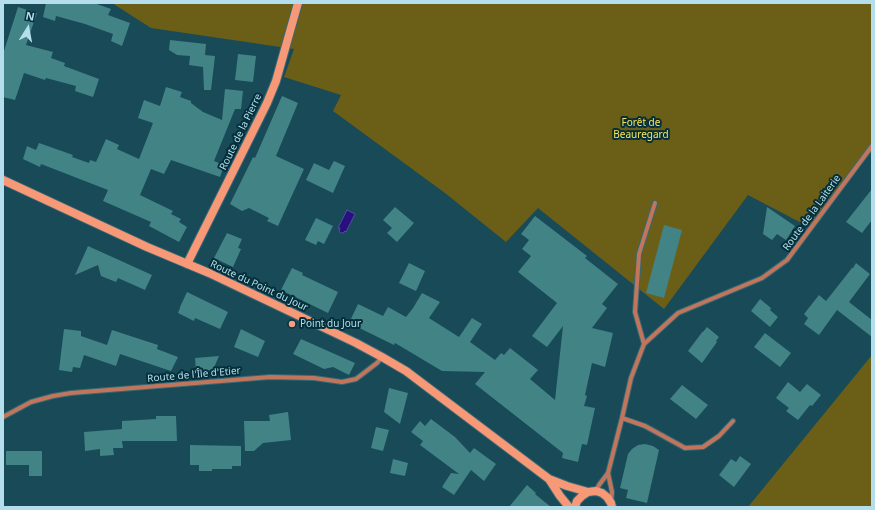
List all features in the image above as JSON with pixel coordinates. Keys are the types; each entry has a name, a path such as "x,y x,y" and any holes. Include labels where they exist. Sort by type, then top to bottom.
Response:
{"main road":[{"name":"Route de la Pierre","path":"187,264 267,103 278,74 298,3"},
{"name":"Route du Point du Jour","path":"3,180 147,247 209,273 356,343 406,371 549,479 567,486 602,493 607,497 612,505"},
{"name":"Route du Point du Jour","path":"549,479 569,507"},
{"path":"575,507 577,501 582,496 592,492"}],"street":[{"name":"Route de la Laiterie","path":"592,492 599,486 608,473 631,378 644,344 678,313 762,278 787,260 872,146"},
{"path":"644,344 635,312 639,254 655,203"},
{"name":"Route de l'Île d'Etier","path":"3,417 31,402 71,393 270,377 314,378 342,382 356,379 377,363 382,357"},
{"path":"622,418 646,426 685,448 702,447 719,436 733,421"},
{"name":"Route de la Laiterie","path":"608,473 612,492 612,505"}],"green space":[{"name":"Forêt de Beauregard","path":"112,3 872,3 872,146 811,228 748,195 664,309 538,208 506,242 445,193 333,111 341,95 284,77 294,49 151,28"},
{"path":"872,355 872,507 748,507"}],"shaded area":[{"path":"347,210 355,214 346,232 341,233 339,231 340,228 338,228"}],"building":[{"path":"46,3 94,3 111,9 108,15 130,23 122,46 111,41 113,34 56,16 55,21 43,17"},
{"path":"18,7 37,13 26,45 53,52 51,58 65,63 64,66 99,79 93,97 75,91 76,86 46,78 45,80 24,73 15,100 3,97 3,54"},
{"path":"170,40 206,44 205,55 215,56 211,90 204,90 203,67 189,65 190,56 177,55 169,50"},
{"path":"238,54 256,56 253,82 235,80"},
{"path":"166,87 182,92 180,97 191,101 191,103 203,112 222,120 225,89 243,91 241,109 235,109 214,161 224,165 220,177 171,160 164,174 151,169 140,195 173,211 171,214 181,219 179,222 187,227 179,242 149,226 151,222 103,201 108,190 41,164 40,167 23,159 27,146 36,150 39,143 73,155 72,157 89,163 90,160 96,162 106,139 119,145 117,149 139,159 153,123 138,118 144,100 160,106"},
{"path":"282,96 298,103 276,156 304,169 278,226 267,221 269,218 249,208 242,211 230,204 253,157 255,158"},
{"path":"334,161 345,166 333,193 306,180 314,163 329,170"},
{"path":"872,189 872,220 862,233 846,222"},
{"path":"395,207 414,223 397,242 387,233 392,228 383,220"},
{"path":"767,207 795,226 786,240 777,234 772,240 763,234"},
{"path":"535,216 587,256 585,258 618,284 602,304 607,308 592,328 613,333 605,367 592,363 584,406 595,408 587,445 582,444 578,462 562,458 563,453 475,384 485,372 442,371 395,343 394,345 349,323 358,304 383,316 388,307 406,317 422,293 440,302 429,318 459,337 472,318 482,324 470,342 495,360 501,353 504,355 510,348 538,370 530,379 555,400 563,326 547,347 532,336 557,303 518,272 531,256 522,249 529,240 521,234"},
{"path":"316,218 333,226 324,244 318,241 316,245 305,240"},
{"path":"664,225 682,230 664,298 646,293"},
{"path":"227,233 242,239 238,248 241,249 233,267 214,258"},
{"path":"88,246 152,275 145,290 118,278 116,282 101,276 98,265 75,275"},
{"path":"409,263 425,271 416,291 399,283"},
{"path":"856,263 870,274 849,302 872,320 872,337 837,310 819,335 804,324 808,318 804,314 819,295 826,301"},
{"path":"292,268 303,273 302,275 338,292 328,313 281,290"},
{"path":"187,292 228,312 220,329 195,318 194,321 178,313"},
{"path":"760,299 771,308 770,310 778,317 770,327 751,311"},
{"path":"707,327 719,337 702,363 688,351"},
{"path":"64,329 81,331 81,336 107,345 112,330 158,345 157,349 178,357 171,371 120,354 116,366 84,355 80,368 73,367 72,372 59,370"},
{"path":"241,329 265,341 258,357 234,347"},
{"path":"765,333 791,353 780,367 754,347"},
{"path":"301,339 355,363 349,375 333,367 324,369 293,354"},
{"path":"219,356 213,370 196,371 195,358"},
{"path":"788,382 800,392 807,384 821,395 812,406 810,405 798,420 786,411 789,408 776,398"},
{"path":"682,385 708,405 696,419 670,399"},
{"path":"389,388 408,393 400,424 384,412"},
{"path":"288,412 291,440 263,443 254,451 245,451 244,421 270,421 269,415"},
{"path":"156,416 176,416 177,441 122,441 123,448 113,448 114,455 100,456 100,449 85,451 84,432 122,429 122,421 156,419"},
{"path":"431,419 455,437 470,453 474,448 496,464 484,481 471,470 454,495 442,487 451,473 459,474 420,445 423,441 411,432 420,421 425,426"},
{"path":"376,427 389,430 383,451 371,448"},
{"path":"645,444 653,446 659,450 647,503 626,498 628,490 620,488 628,454 638,445"},
{"path":"190,445 241,446 241,466 232,466 232,469 212,469 212,471 199,471 199,465 190,465"},
{"path":"6,451 42,451 42,476 29,476 29,465 6,465"},
{"path":"740,456 751,464 734,487 719,475 731,459 736,462"},
{"path":"393,459 408,463 405,476 390,473"},
{"path":"527,485 536,493 535,494 551,507 509,507"}],"place":[{"name":"Point du Jour","path":"292,324"}]}
